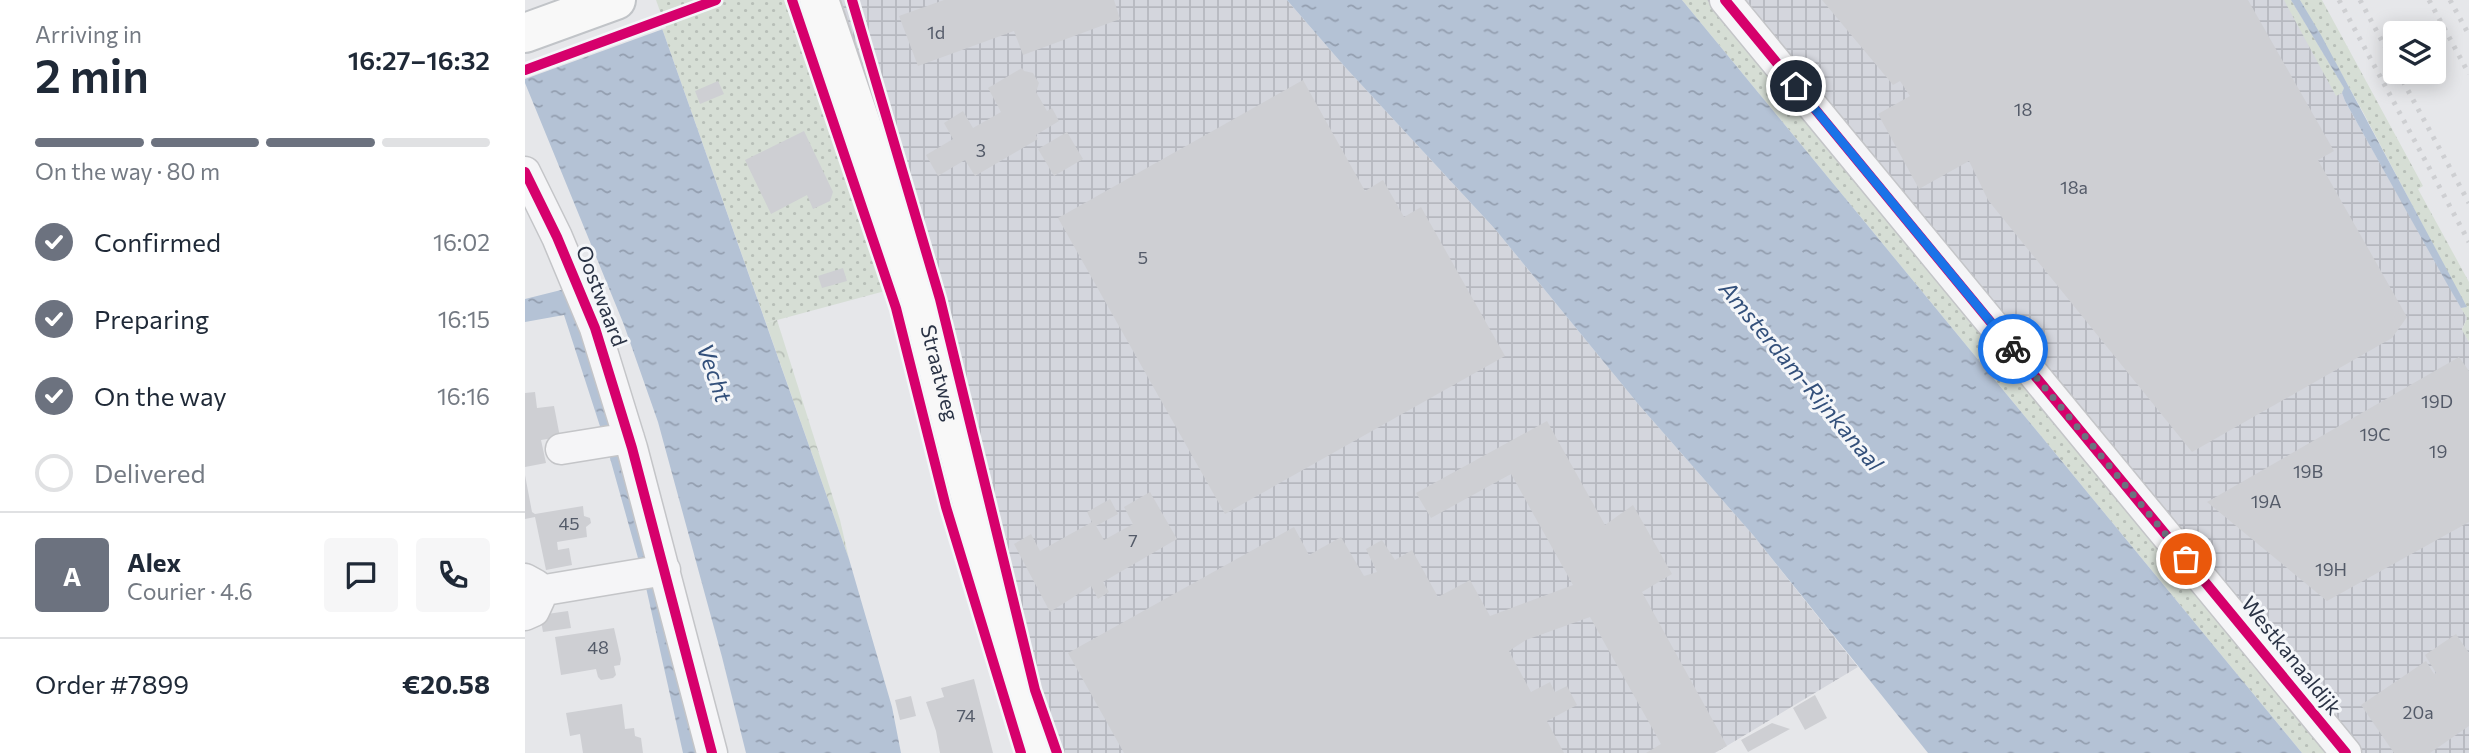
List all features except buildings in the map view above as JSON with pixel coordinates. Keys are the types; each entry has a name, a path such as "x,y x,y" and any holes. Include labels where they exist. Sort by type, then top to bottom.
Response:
{"main road":[{"path":"525,33 616,0"},
{"name":"Straatweg","path":"819,0 921,301 1038,753"}],"street":[{"name":"Westkanaaldijk","path":"1725,0 2346,753"},
{"name":"Oostwaard","path":"525,172 557,237 595,328 624,439 651,573 712,753"},
{"path":"576,447 624,439"},
{"path":"530,595 651,573"}],"shaded area":[{"path":"815,0 1287,0 1345,67 1495,229 1639,405 1753,535 1858,667 1715,753 1038,753"},
{"path":"1707,0 2291,0 2344,88 2342,93 2345,101 2467,318 2462,329 2469,342 2469,753 2328,753"}],"green space":[{"path":"652,0 784,0 845,161 885,291 766,323"},
{"path":"1682,0 1707,0 2328,753 2302,753"},
{"path":"2284,0 2291,0 2344,88 2342,93 2336,96"},
{"path":"2300,0 2322,0 2423,186 2418,189 2469,282 2469,342 2462,330 2467,318 2461,308 2466,307 2363,112"},
{"path":"777,320 840,520 849,559 766,323"}],"water":[{"name":"Vecht","path":"525,0 652,0 849,559 892,707 901,753 746,753 658,422 624,325 525,83"},
{"name":"Amsterdam-Rijnkanaal","path":"1287,0 1682,0 2302,753 1928,753 1753,535 1639,405 1495,229 1345,67"},
{"path":"2291,0 2300,0 2321,35 2467,307 2461,308 2446,282 2345,101 2342,93 2344,88"},
{"path":"569,288 620,448 699,753 683,753 645,583 608,451 564,315 525,322 525,299"}],"pier":[{"path":"525,0 656,0 666,28 525,79"}],"railway":[{"path":"2339,0 2469,242"},
{"path":"2360,0 2383,43"},
{"path":"2429,0 2469,74"},
{"path":"2450,0 2469,35"},
{"path":"2405,84 2469,203"}],"cycle path":[{"path":"525,70 716,0"},
{"path":"792,0 896,308 946,507 1021,753"},
{"path":"852,0 940,299 1035,690 1057,753"},
{"path":"1725,0 2346,753"},
{"path":"525,172 557,237 595,328 632,448 712,753"}],"way so far":[{"path":"2013,349 2186,559"}],"route":[{"path":"1796,86 2013,349"}]}
